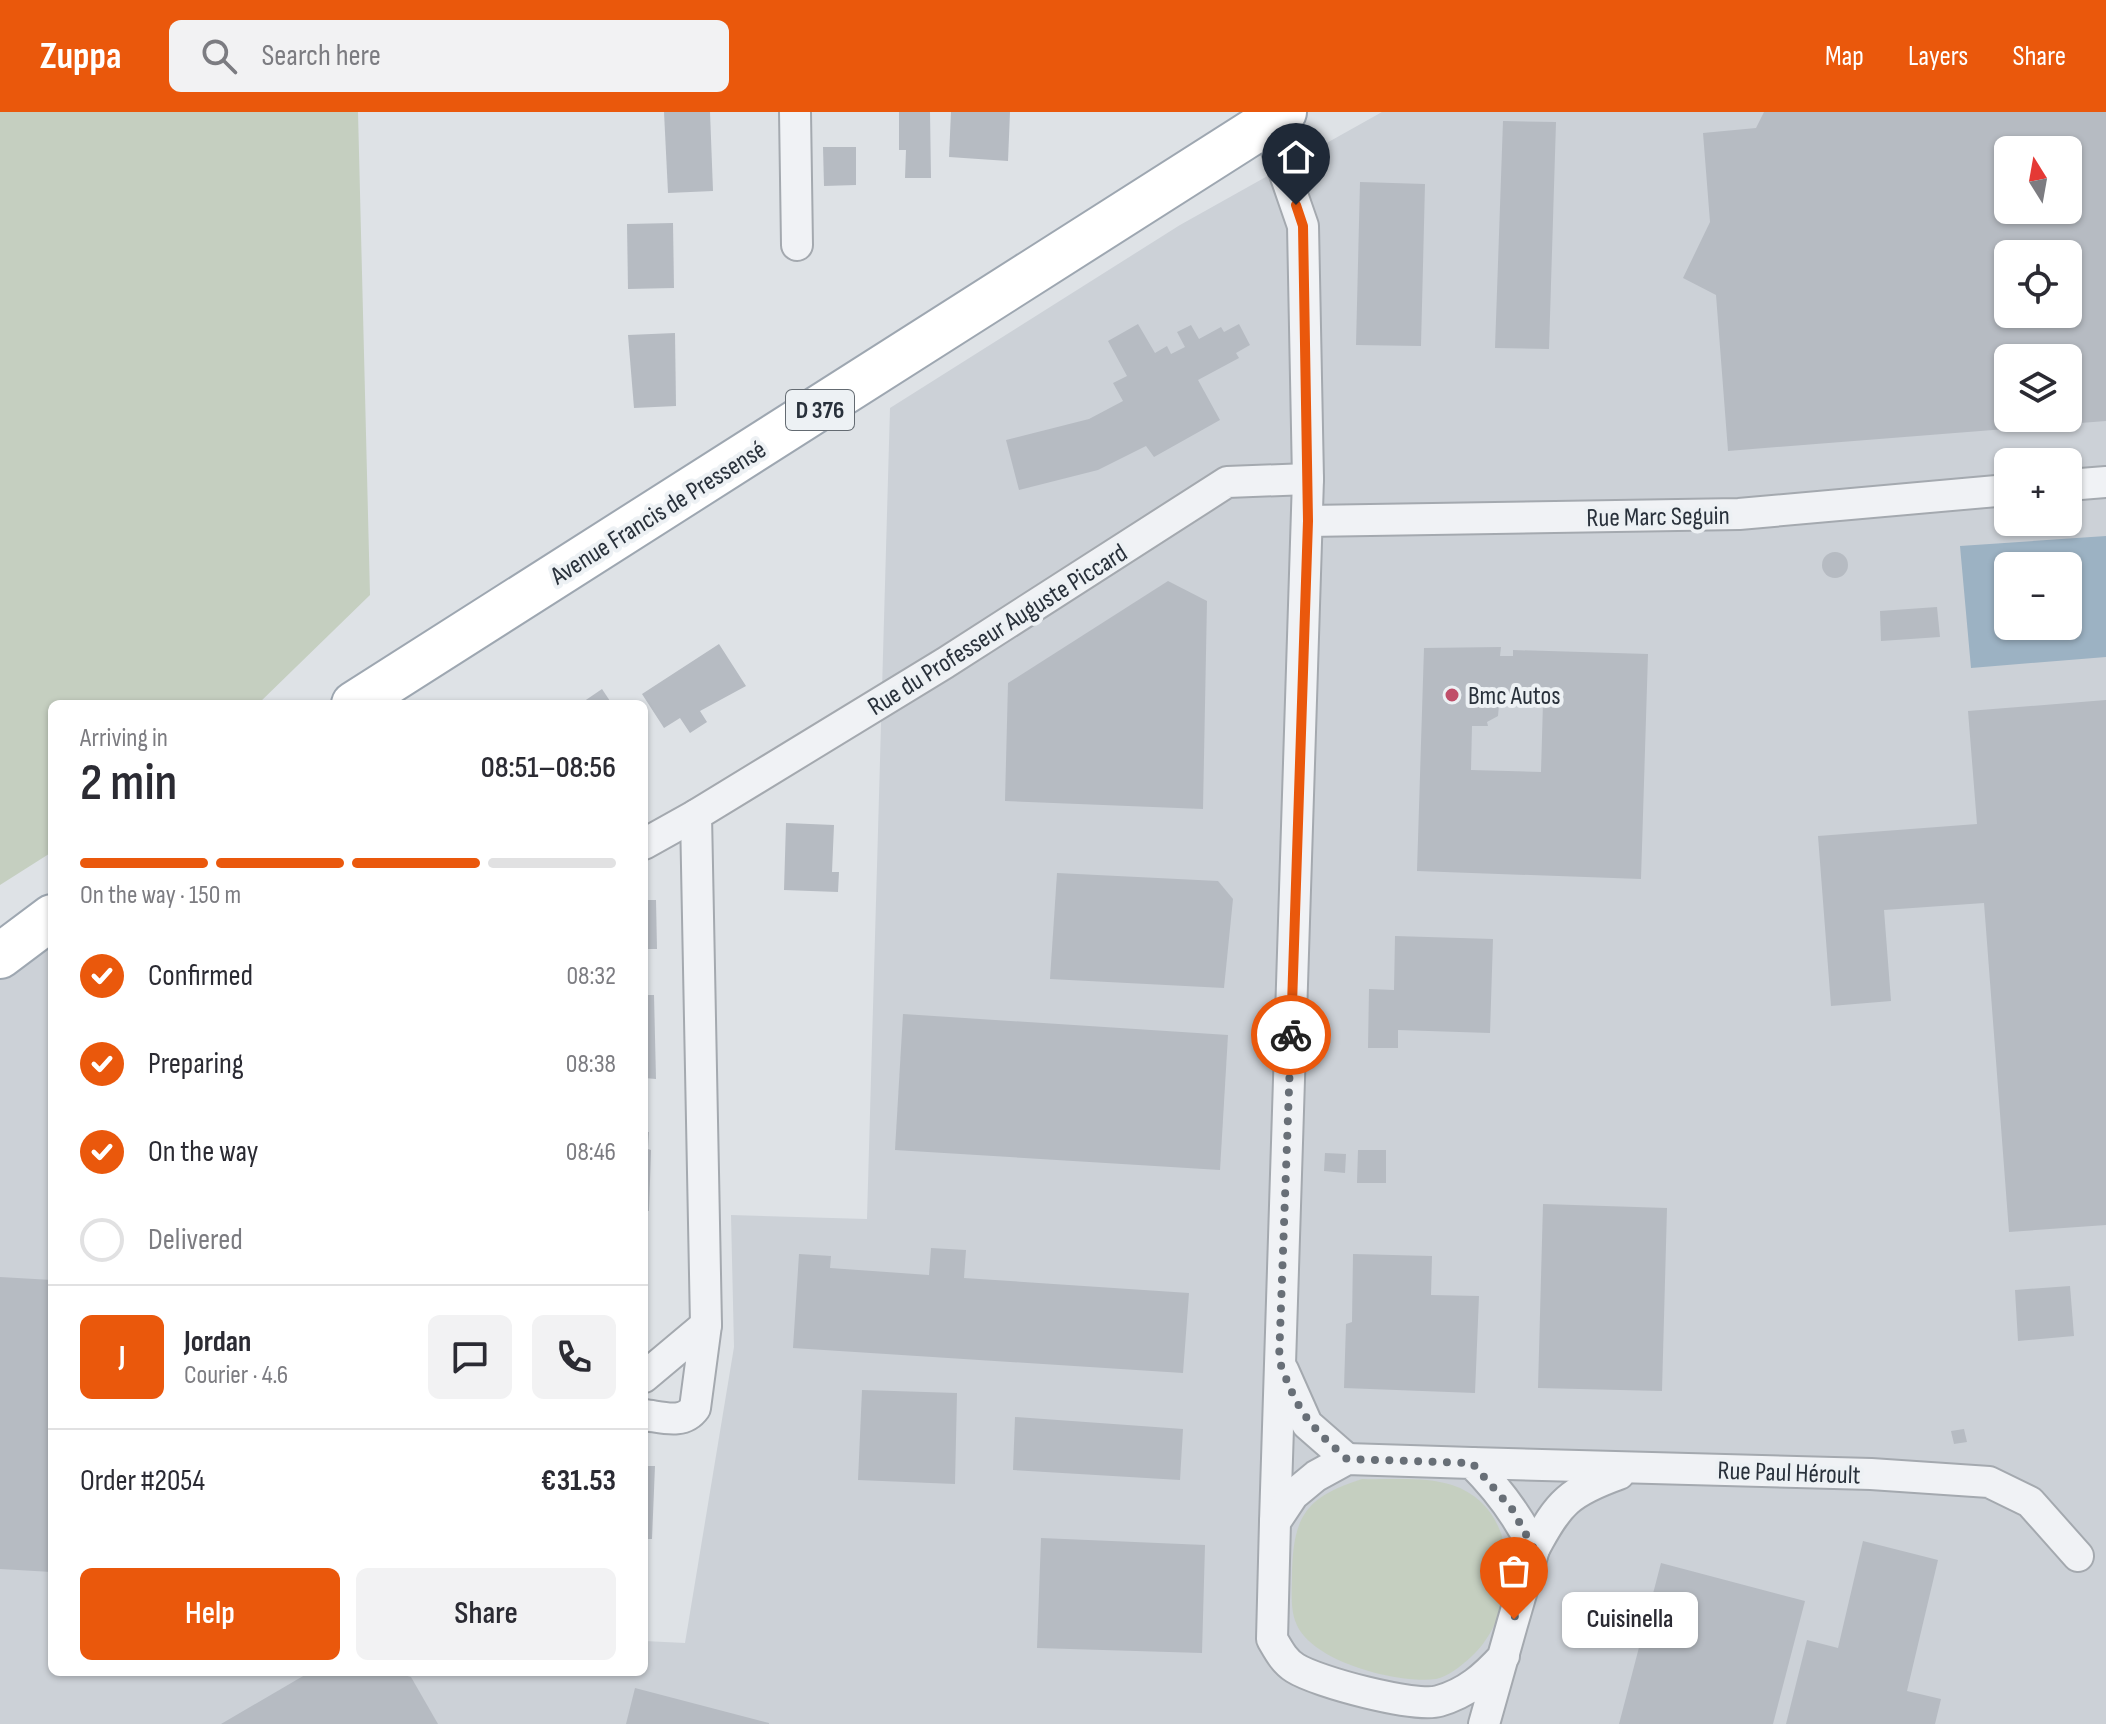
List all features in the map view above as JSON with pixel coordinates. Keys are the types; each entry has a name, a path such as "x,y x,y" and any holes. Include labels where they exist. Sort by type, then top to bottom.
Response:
{"main road":[{"name":"Avenue Francis de Pressensé","path":"360,700 1275,117"},
{"path":"0,925 48,895"},
{"path":"0,956 48,920"}],"street":[{"path":"795,112 797,245"},
{"path":"1275,117 1303,226 1308,521 1272,1639 1281,1656 1297,1670 1412,1713 1461,1694 1485,1677 1504,1656"},
{"name":"Rue du Professeur Auguste Piccard","path":"648,842 918,680 1227,482 1308,479"},
{"path":"2082,484 2106,482"},
{"name":"Rue Marc Seguin","path":"1308,521 1739,514 1994,491"},
{"path":"648,1415 677,1419 690,1415 695,1408 706,1325 696,815"},
{"path":"648,1374 706,1325"},
{"path":"1279,1360 1307,1424 1347,1459"},
{"path":"1275,1522 1293,1495 1316,1476 1347,1459 1472,1463 1512,1509 1534,1549"},
{"name":"Rue Paul Héroult","path":"1472,1463 1871,1474 1989,1482 2030,1502 2078,1556"},
{"path":"1484,1724 1534,1549 1555,1510 1584,1486 1636,1468"}],"shaded area":[{"path":"1382,112 2106,112 2106,1724 0,1724 0,974 48,945 48,1676 648,1676 648,1641 685,1643 734,1347 731,1215 867,1219 890,408 1180,225"}],"green space":[{"path":"0,112 358,112 370,595 262,700 48,700 48,855 0,885"},
{"path":"1362,1479 1419,1479 1452,1485 1476,1498 1493,1516 1503,1539 1507,1564 1499,1615 1487,1638 1471,1657 1441,1678 1400,1678 1357,1668 1319,1649 1305,1637 1294,1618 1293,1555 1300,1524 1306,1512 1327,1493"}],"water":[{"path":"2106,536 2106,657 1971,668 1960,546"}],"building":[{"path":"664,112 710,112 713,191 668,193"},
{"path":"899,112 930,112 931,178 905,178 906,150 899,150"},
{"path":"951,112 1010,112 1008,161 949,157"},
{"path":"1764,112 2106,112 2106,421 2082,423 2082,344 1994,344 1994,430 1728,451 1716,295 1683,278 1710,222 1703,133 1756,128"},
{"path":"1503,121 1556,122 1549,349 1495,348"},
{"path":"823,147 856,147 856,185 824,186"},
{"path":"1360,182 1425,184 1421,346 1356,345"},
{"path":"673,223 674,288 628,289 627,224"},
{"path":"1138,324 1155,353 1167,346 1171,354 1185,347 1177,332 1191,325 1199,339 1221,327 1224,332 1239,324 1250,345 1236,353 1239,358 1198,380 1220,420 1154,457 1146,446 1098,470 1019,490 1006,440 1089,419 1123,401 1113,383 1127,376 1108,341"},
{"path":"675,333 676,406 634,408 628,335"},
{"path":"1835,552 1844,556 1848,565 1844,574 1835,578 1826,574 1822,565 1826,556"},
{"path":"1168,581 1207,601 1203,809 1005,801 1008,683"},
{"path":"1937,607 1940,637 1881,641 1880,611"},
{"path":"719,644 746,686 700,711 707,722 690,733 680,718 664,728 642,694"},
{"path":"1501,647 1500,656 1513,656 1513,650 1648,654 1641,879 1417,871 1424,648","holes":["1500,693 1512,693 1511,701 1543,703 1541,772 1471,770 1472,726 1488,726 1487,722 1498,716"]},
{"path":"602,689 609,700 586,700"},
{"path":"2106,700 2106,1225 2009,1232 1984,903 1884,910 1891,1001 1831,1006 1818,836 1977,824 1968,711"},
{"path":"786,823 834,825 832,872 839,872 838,892 784,890"},
{"path":"1057,873 1218,881 1233,899 1224,988 1050,979"},
{"path":"648,900 656,900 657,949 648,949"},
{"path":"1395,936 1493,939 1490,1033 1398,1030 1398,1048 1368,1048 1369,989 1394,990"},
{"path":"648,995 654,995 656,1079 648,1078"},
{"path":"903,1014 1228,1035 1220,1170 895,1150"},
{"path":"648,1149 651,1150 648,1211"},
{"path":"1358,1150 1386,1150 1386,1183 1357,1183"},
{"path":"1325,1153 1346,1154 1345,1173 1324,1171"},
{"path":"1543,1204 1667,1208 1662,1391 1538,1388"},
{"path":"931,1248 966,1250 964,1278 1189,1293 1183,1373 793,1348 799,1254 831,1256 830,1268 929,1275"},
{"path":"1353,1254 1432,1256 1431,1295 1479,1296 1475,1393 1344,1388 1346,1324 1352,1322"},
{"path":"0,1277 48,1280 48,1572 0,1569"},
{"path":"2070,1286 2074,1336 2018,1341 2015,1290"},
{"path":"862,1390 957,1393 955,1484 858,1480"},
{"path":"1015,1417 1183,1429 1180,1480 1013,1470"},
{"path":"1964,1429 1967,1442 1954,1444 1951,1431"},
{"path":"648,1466 655,1466 652,1539 648,1539"},
{"path":"1041,1538 1205,1545 1202,1653 1037,1648"},
{"path":"1863,1541 1938,1560 1907,1691 1941,1699 1935,1724 1786,1724 1807,1640 1838,1648"},
{"path":"1661,1563 1805,1601 1773,1724 1619,1724"},
{"path":"303,1676 407,1676 411,1677 438,1724 221,1724"},
{"path":"635,1688 769,1723 769,1724 626,1724"}],"way so far":[{"path":"1291,1035 1279,1360 1291,1392 1307,1424 1347,1459 1472,1463 1496,1487 1534,1549 1514,1619"}],"place":[{"name":"Bmc Autos","path":"1452,695"},
{"name":"Cuisinella","path":"1514,1619"}],"route":[{"path":"1291,1035 1308,521 1303,226 1296,205"}]}
